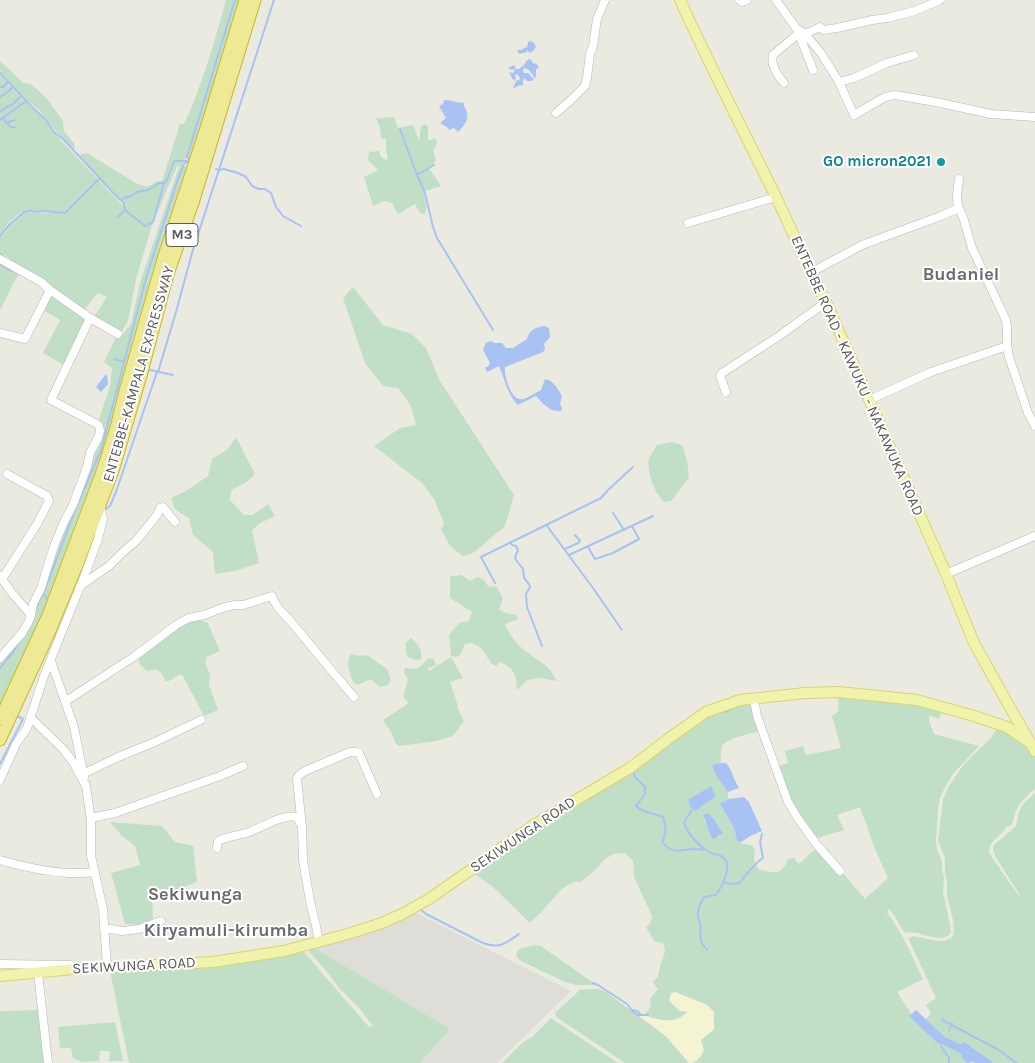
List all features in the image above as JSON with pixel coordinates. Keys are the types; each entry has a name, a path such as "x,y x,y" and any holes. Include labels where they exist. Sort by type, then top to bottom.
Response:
{"highway":[{"name":"ENTEBBE-KAMPALA EXPRESSWAY","path":"0,719 49,613 104,469 161,264 207,125 245,0"},
{"name":"ENTEBBE-KAMPALA EXPRESSWAY","path":"0,740 47,638 100,507 141,376 168,274 193,203 255,0"}],"main road":[{"name":"ENTEBBE ROAD - KAWUKU - NAKAWUKA ROAD","path":"680,0 776,197 810,273 826,302 946,574 974,643 1035,751"},
{"name":"SEKIWUNGA ROAD","path":"0,976 107,967 213,962 277,952 319,942 382,923 429,899 532,826 630,768 706,712 740,700 805,693 839,692 917,700 1006,727 1029,742"},
{"path":"1002,726 1011,717 1011,710"}],"street":[{"path":"556,113 585,86 598,19 605,0"},
{"path":"739,0 742,2 747,0"},
{"path":"776,0 800,32 821,53 839,82 854,115 885,97 895,95 991,114 1035,117"},
{"path":"784,83 771,61 773,55 800,32 820,28 823,30 887,18 940,0"},
{"path":"800,32 813,70"},
{"path":"839,82 865,74 887,63 914,55"},
{"path":"959,179 957,204 972,248 1006,320 1007,346 1028,413 1035,426"},
{"path":"688,222 776,197"},
{"path":"810,273 862,245 959,208"},
{"path":"0,259 41,282 90,318 118,334"},
{"path":"0,333 25,340 50,290"},
{"path":"726,392 721,374 826,302"},
{"path":"0,658 22,633 31,616 33,604 41,588 54,546 73,505 87,467 90,452 100,433 100,428 97,424 51,400 90,318"},
{"path":"869,400 931,372 1007,346"},
{"path":"7,474 47,496 49,501 37,524 1,578 31,616"},
{"path":"0,780 16,744 27,728 44,676 98,539 103,523 100,507"},
{"path":"80,586 110,566 136,541 157,515 160,508 163,507 175,522"},
{"path":"946,574 1035,536"},
{"path":"66,701 189,618 272,596 280,611 291,621 354,697"},
{"path":"0,964 107,967 102,909 91,856 90,818 86,786 74,727 51,661"},
{"path":"754,699 757,716 788,802 817,845 840,871"},
{"path":"30,717 64,750 86,786"},
{"path":"83,774 201,720"},
{"path":"319,942 303,860 297,779 301,773 350,752 355,752 359,753 377,794"},
{"path":"90,818 115,813 243,766"},
{"path":"217,848 218,841 222,839 248,832 285,817 297,817 302,827"},
{"path":"0,860 16,865 65,873 95,872"},
{"path":"104,928 131,930 161,921"},
{"path":"38,973 48,1063"}],"shaded area":[{"path":"226,0 239,0 191,160 185,159 182,166 184,167 190,163 115,415 65,562 0,712 0,657 17,637 37,605 59,537 89,461 98,423 110,386 112,368 104,362 118,334 123,334 131,324 140,283 179,167 177,166 152,225 136,279 128,321 122,331 118,331 94,317 107,297 98,293 83,311 0,253 0,238 10,224 24,213 61,213 51,211 21,212 8,223 0,235 0,75 23,100 46,120 53,132 123,206 123,202 78,155 87,153 142,185 149,186 157,181 162,181 180,124 184,124 202,78"},
{"path":"0,61 23,83 31,84 48,100 63,121 64,131 74,143 75,150 0,71"},
{"path":"394,117 398,128 413,125 419,141 421,127 424,124 428,126 428,141 435,138 437,143 433,150 436,161 429,168 441,186 423,192 427,206 425,214 420,213 415,204 398,214 392,203 384,201 373,206 364,177 378,170 368,160 369,152 379,151 381,157 386,160 388,159 386,139 381,138 376,118"},
{"path":"0,260 21,272 0,311"},
{"path":"353,287 383,325 412,334 426,348 440,381 514,495 505,526 473,553 463,556 451,547 441,530 444,523 434,499 422,483 374,446 400,428 416,425 410,404 398,388 383,386 365,363 343,298"},
{"path":"49,293 88,318 64,365 43,353 60,320 42,309"},
{"path":"236,437 255,474 247,482 231,490 230,500 244,515 253,515 268,504 275,516 260,523 252,530 259,563 235,571 215,574 213,552 193,535 189,518 175,509 171,498 186,491 208,476 212,459 228,449"},
{"path":"671,442 682,445 687,460 689,478 671,501 664,502 652,482 648,464 650,456 657,445"},
{"path":"461,575 470,581 478,577 483,579 488,586 497,587 503,598 499,609 505,613 516,615 518,619 505,624 512,636 524,650 548,667 556,681 541,678 527,680 517,690 512,670 500,662 496,666 492,664 481,648 472,643 465,644 461,654 457,657 451,656 449,635 459,623 469,621 472,612 450,598 450,576"},
{"path":"197,619 208,623 220,651 207,657 205,663 210,675 209,685 218,710 204,716 183,676 180,674 166,681 159,671 147,671 140,665 138,657 185,622"},
{"path":"411,638 419,647 421,659 416,660 408,657 406,642"},
{"path":"351,654 367,655 387,669 391,680 388,685 380,687 371,679 358,685 353,682 348,664"},
{"path":"451,657 463,678 450,682 457,707 464,721 453,736 437,741 399,746 396,744 383,720 409,703 404,698 408,679 404,673 405,668 417,669 428,659 433,658 436,665 428,668 429,671"},
{"path":"839,694 918,702 942,710 939,719 929,716 934,734 979,746 953,774 940,798 938,809 936,841 942,861 943,892 951,932 948,936 941,938 904,932 889,909 887,913 903,937 923,979 897,992 911,1014 909,1016 936,1042 962,1054 963,1060 967,1063 692,1063 701,1056 701,1040 714,1029 714,1012 707,1005 675,992 669,1001 680,1011 688,1011 681,1017 674,1020 665,1020 643,1015 650,1008 650,999 658,989 653,982 658,977 665,952 664,944 654,941 646,927 651,923 652,916 634,877 633,861 625,853 613,854 581,882 575,882 565,887 530,923 493,887 473,873 527,834 704,717 751,700 759,731 725,743 721,748 721,763 712,765 716,776 728,792 728,799 720,804 734,828 737,841 753,846 755,852 754,859 758,869 773,872 783,869 788,859 794,858 798,864 817,848 842,872 865,899 888,878 860,807 837,815 844,830 816,838 792,805 777,766 788,763 785,751 803,746 806,755 841,748 832,716 838,712","holes":["708,813 721,830 708,826 703,815"]},
{"path":"998,727 1021,740 1035,755 1035,789 1020,805 1015,813 1012,824 1007,826 993,841 989,853 1023,900 996,858 993,850 994,845 1016,826 1019,812 1024,803 1035,793 1035,1063 994,1063 966,1042 960,1045 945,1037 926,1019 931,1013 926,1005 936,998 908,938 913,936 944,941 953,936 953,920 947,896 945,858 938,841 943,799 949,786 964,764 990,739"},
{"path":"110,822 162,826 175,842 193,846 197,882 176,890 161,889 152,893 153,918 142,925 125,924 111,873 140,865 135,846 122,836"},
{"path":"412,911 571,991 497,1063 420,1063 450,1029 313,947"},
{"path":"535,945 541,946 598,985 576,985 565,982 519,960 516,955 519,949"},
{"path":"313,947 450,1029 420,1063 129,1063 110,971 303,951 369,1027 373,1026 306,948"},
{"path":"580,990 603,990 666,1036 689,1063 625,1063 556,1017 555,1013"},
{"path":"41,1010 47,1063 0,1063 0,1011"},
{"path":"551,1018 618,1063 502,1063"},
{"path":"115,1022 123,1061 109,1061 110,1051 100,1051 99,1061 82,1062 73,1058 71,1048 60,1048 58,1027"}],"sand":[{"path":"675,992 707,1005 714,1012 714,1029 701,1040 704,1050 698,1059 692,1063 689,1063 666,1036 639,1016 644,1015 666,1020 684,1015 688,1012 680,1011 669,1000 671,993"}],"water":[{"path":"531,41 536,47 534,50 530,53 527,50 527,52 519,54 517,50 527,48 528,42"},
{"path":"529,59 534,64 536,63 539,68 536,69 536,77 524,68 524,73 528,73 534,79 527,81 524,78 523,86 520,85 514,88 517,80 520,78 517,74 515,75 516,79 514,81 509,72 513,73 515,70 508,68 514,65 516,69 519,69"},
{"path":"444,100 464,103 467,117 458,132 454,128 449,130 441,124 446,118 439,106 443,104"},
{"path":"544,326 549,328 550,337 544,344 545,349 543,352 505,367 506,376 509,388 515,397 519,399 524,399 541,390 545,379 550,381 562,396 561,411 550,409 536,396 518,405 509,392 499,366 487,372 485,367 488,367 490,363 483,350 486,343 491,341 502,343 506,348 513,348 527,339 529,333 533,330"},
{"path":"106,374 108,384 101,392 96,387"},
{"path":"726,763 739,788 728,792 721,783 712,765"},
{"path":"711,786 716,796 695,811 690,806 688,800"},
{"path":"744,797 749,802 762,831 740,843 737,841 734,828 720,804 728,799"},
{"path":"708,813 723,834 712,839 703,815"},
{"path":"916,1010 945,1037 960,1044 965,1042 994,1063 967,1063 963,1060 961,1054 936,1042 909,1016"}],"waterway":[{"path":"190,161 187,157 235,0"},
{"path":"158,372 192,253 274,0"},
{"path":"0,73 46,120 54,132 64,140 123,202 126,211 145,226 153,222 164,183"},
{"path":"0,87 3,87 8,82"},
{"path":"0,97 13,86"},
{"path":"0,112 12,105 21,96"},
{"path":"0,120 26,101"},
{"path":"3,119 11,127 15,127"},
{"path":"8,122 15,120"},
{"path":"400,129 425,193 437,238 493,330"},
{"path":"121,200 137,192 148,190 159,183 164,183 174,161 187,161"},
{"path":"36,608 101,450 147,275 177,182 184,164 189,161"},
{"path":"417,175 434,165"},
{"path":"216,169 238,173 246,177 252,186 265,189 271,193 276,207 283,216 301,226"},
{"path":"0,236 24,212 65,213 99,179"},
{"path":"118,217 125,210"},
{"path":"0,254 7,259"},
{"path":"0,264 11,271"},
{"path":"114,359 124,362"},
{"path":"150,370 173,375"},
{"path":"106,509 110,506 116,492 157,372"},
{"path":"495,583 481,557 601,498 633,467"},
{"path":"613,513 624,530"},
{"path":"569,555 653,516"},
{"path":"547,526 622,630"},
{"path":"588,547 595,559 613,553 639,539 632,526"},
{"path":"565,549 580,541 575,535"},
{"path":"510,542 518,550 515,557 523,569 524,578 530,587 526,594 527,607 542,646"},
{"path":"43,594 50,601"},
{"path":"0,668 19,642"},
{"path":"724,712 733,708"},
{"path":"0,764 23,719 17,716"},
{"path":"632,770 635,777 645,787 645,794 636,806 645,812 663,817 666,830 662,842 667,847 677,851 704,850"},
{"path":"692,810 684,822 688,831 701,846 710,853 721,856 727,864 726,875 716,895 704,897 699,908 698,917 701,941 707,950"},
{"path":"724,883 734,884 741,882 763,858 760,842 762,834"},
{"path":"420,909 426,914 489,945 502,944 519,934"},
{"path":"76,963 98,963"},
{"path":"593,983 627,1004 638,1015 648,1015"},
{"path":"632,1010 637,1011 641,1015"},
{"path":"942,1020 997,1049 1017,1063"},
{"path":"949,1031 952,1023"},
{"path":"941,1046 949,1058 949,1063"}],"place":[{"name":"GO micron2021","path":"941,162"}],"district":[{"name":"Budaniel","path":"961,275"},
{"name":"Sekiwunga","path":"195,895"},
{"name":"Kiryamuli-kirumba","path":"226,931"}]}
